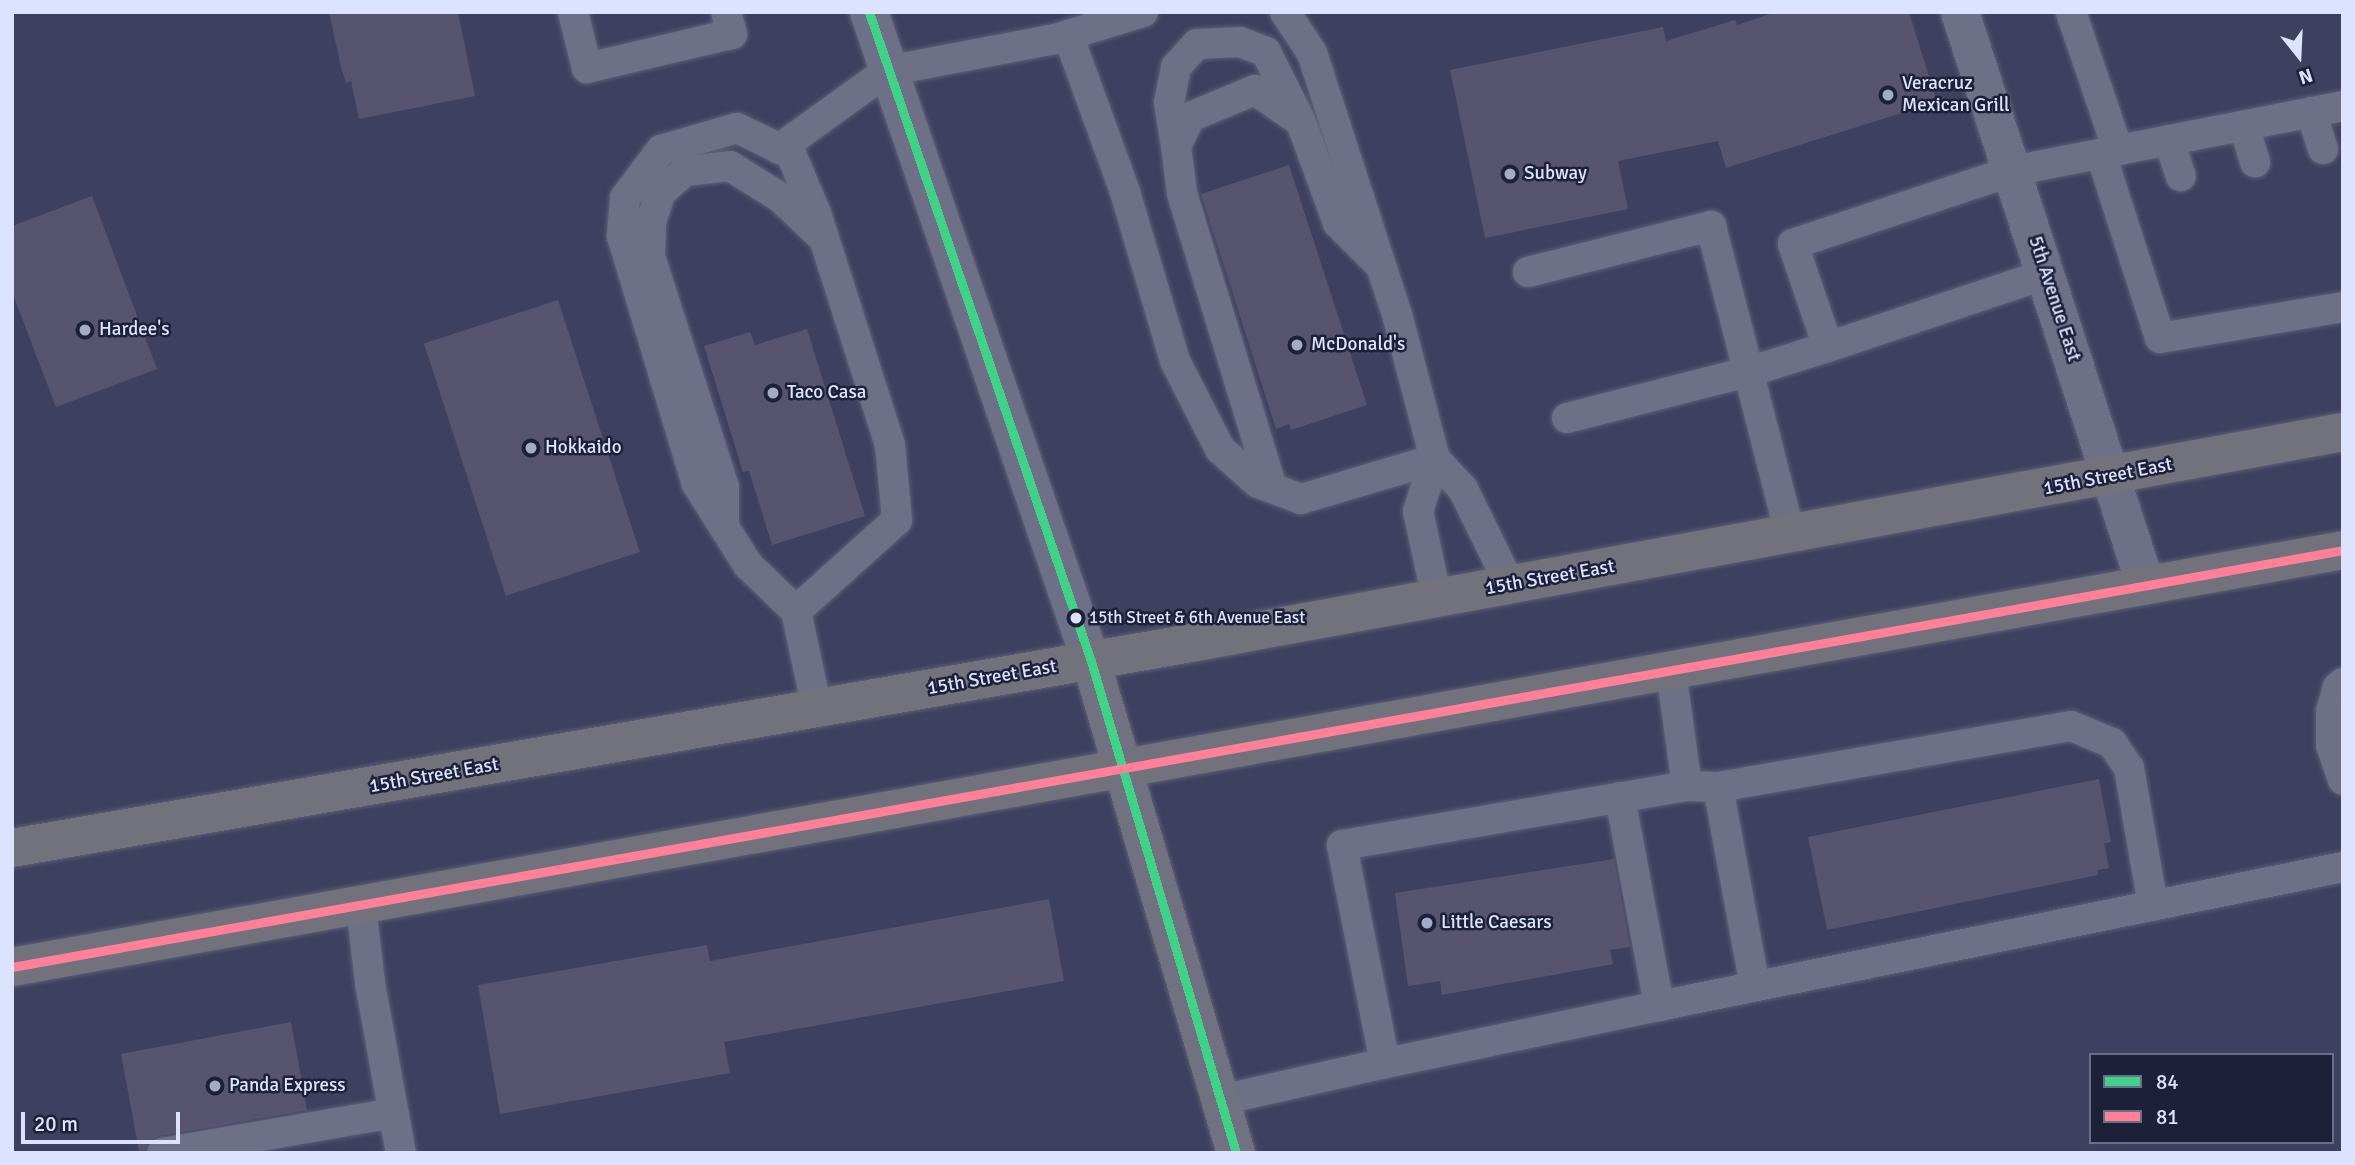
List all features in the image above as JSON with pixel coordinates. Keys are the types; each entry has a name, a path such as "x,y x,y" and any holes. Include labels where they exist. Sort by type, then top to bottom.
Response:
{"main road":[{"name":"15th Street East","path":"12,848 1091,661 2109,477 2343,432"},
{"path":"12,967 2343,550"}],"street":[{"path":"869,12 1091,661 1236,1153"},
{"name":"5th Avenue East","path":"1960,12 2146,586"}],"lane":[{"path":"573,12 587,68 732,34 726,12"},
{"path":"779,149 887,71 1068,35 1143,12"},
{"path":"1285,12 1312,53 1380,265 1435,460 1463,489 1510,585"},
{"path":"2071,12 2160,338 2225,315 2297,302 2343,307"},
{"path":"1068,35 1125,192 1175,361 1220,449 1258,483 1301,499 1435,460"},
{"path":"1272,488 1182,193 1169,103 1176,67 1197,44 1240,42 1266,52 1301,122 1338,223 1380,265"},
{"path":"1176,146 1190,117 1255,90 1301,122"},
{"path":"1828,347 1793,244 2012,172 2343,106"},
{"path":"2311,112 2323,149"},
{"path":"2244,126 2255,162"},
{"path":"796,611 897,520 890,445 824,239 791,154 737,128 661,150 625,198 622,236 696,484 748,565 796,611 817,709"},
{"path":"2169,140 2181,176"},
{"path":"724,527 724,487 650,256 651,220 661,192 685,171 730,166 781,198 824,239"},
{"path":"1528,272 1711,226 1790,534"},
{"path":"1567,418 1748,372 2046,274"},
{"path":"1435,460 1418,511 1437,598"},
{"path":"1671,671 1687,786"},
{"path":"2343,683 2338,687 2331,712 2331,745 2343,780"},
{"path":"1385,1063 1342,845 1687,786 1718,787 2071,726 2112,743 2129,768 2153,906"},
{"path":"1718,787 1755,986"},
{"path":"1620,797 1659,1006"},
{"path":"1220,1100 1755,986 2343,867"},
{"path":"361,906 370,984 401,1153"},
{"path":"162,1153 394,1113"}],"building":[{"path":"329,12 458,12 475,96 359,119 351,81 346,83 341,67"},
{"path":"1776,12 1909,12 1937,102 1726,168 1718,141 1618,161 1628,209 1485,238 1450,70 1663,27 1666,41 1735,20 1737,25"},
{"path":"1289,165 1367,405 1291,430 1289,424 1276,429 1201,194"},
{"name":"Hardee's","path":"92,196 157,369 56,407 12,292 12,226"},
{"name":"Hokkaido","path":"558,300 640,552 506,596 424,344"},
{"name":"Taco Casa","path":"807,329 865,516 772,545 749,471 743,472 704,346 750,332 755,345"},
{"path":"2099,779 2111,842 2104,843 2109,868 2098,870 2098,875 1827,930 1808,837"},
{"path":"1614,859 1630,947 1610,950 1613,964 1442,995 1440,981 1408,986 1395,893"},
{"path":"1049,899 1064,981 724,1042 730,1073 500,1114 478,985 707,945 710,961"},
{"name":"Panda Express","path":"291,1022 307,1110 159,1136 150,1140 145,1150 139,1151 121,1054"}],"transit line":[{"name":"84","path":"869,12 1091,661 1236,1153"},
{"name":"81","path":"12,967 2343,550"}],"place":[{"name":"Veracruz Mexican Grill","path":"1888,95"},
{"name":"Subway","path":"1510,174"},
{"name":"Hardee's","path":"85,330"},
{"name":"McDonald's","path":"1297,345"},
{"name":"Taco Casa","path":"773,393"},
{"name":"Hokkaido","path":"531,448"},
{"name":"15th Street & 6th Avenue East","path":"1076,618"},
{"name":"Little Caesars","path":"1427,923"},
{"name":"Panda Express","path":"215,1086"}]}
